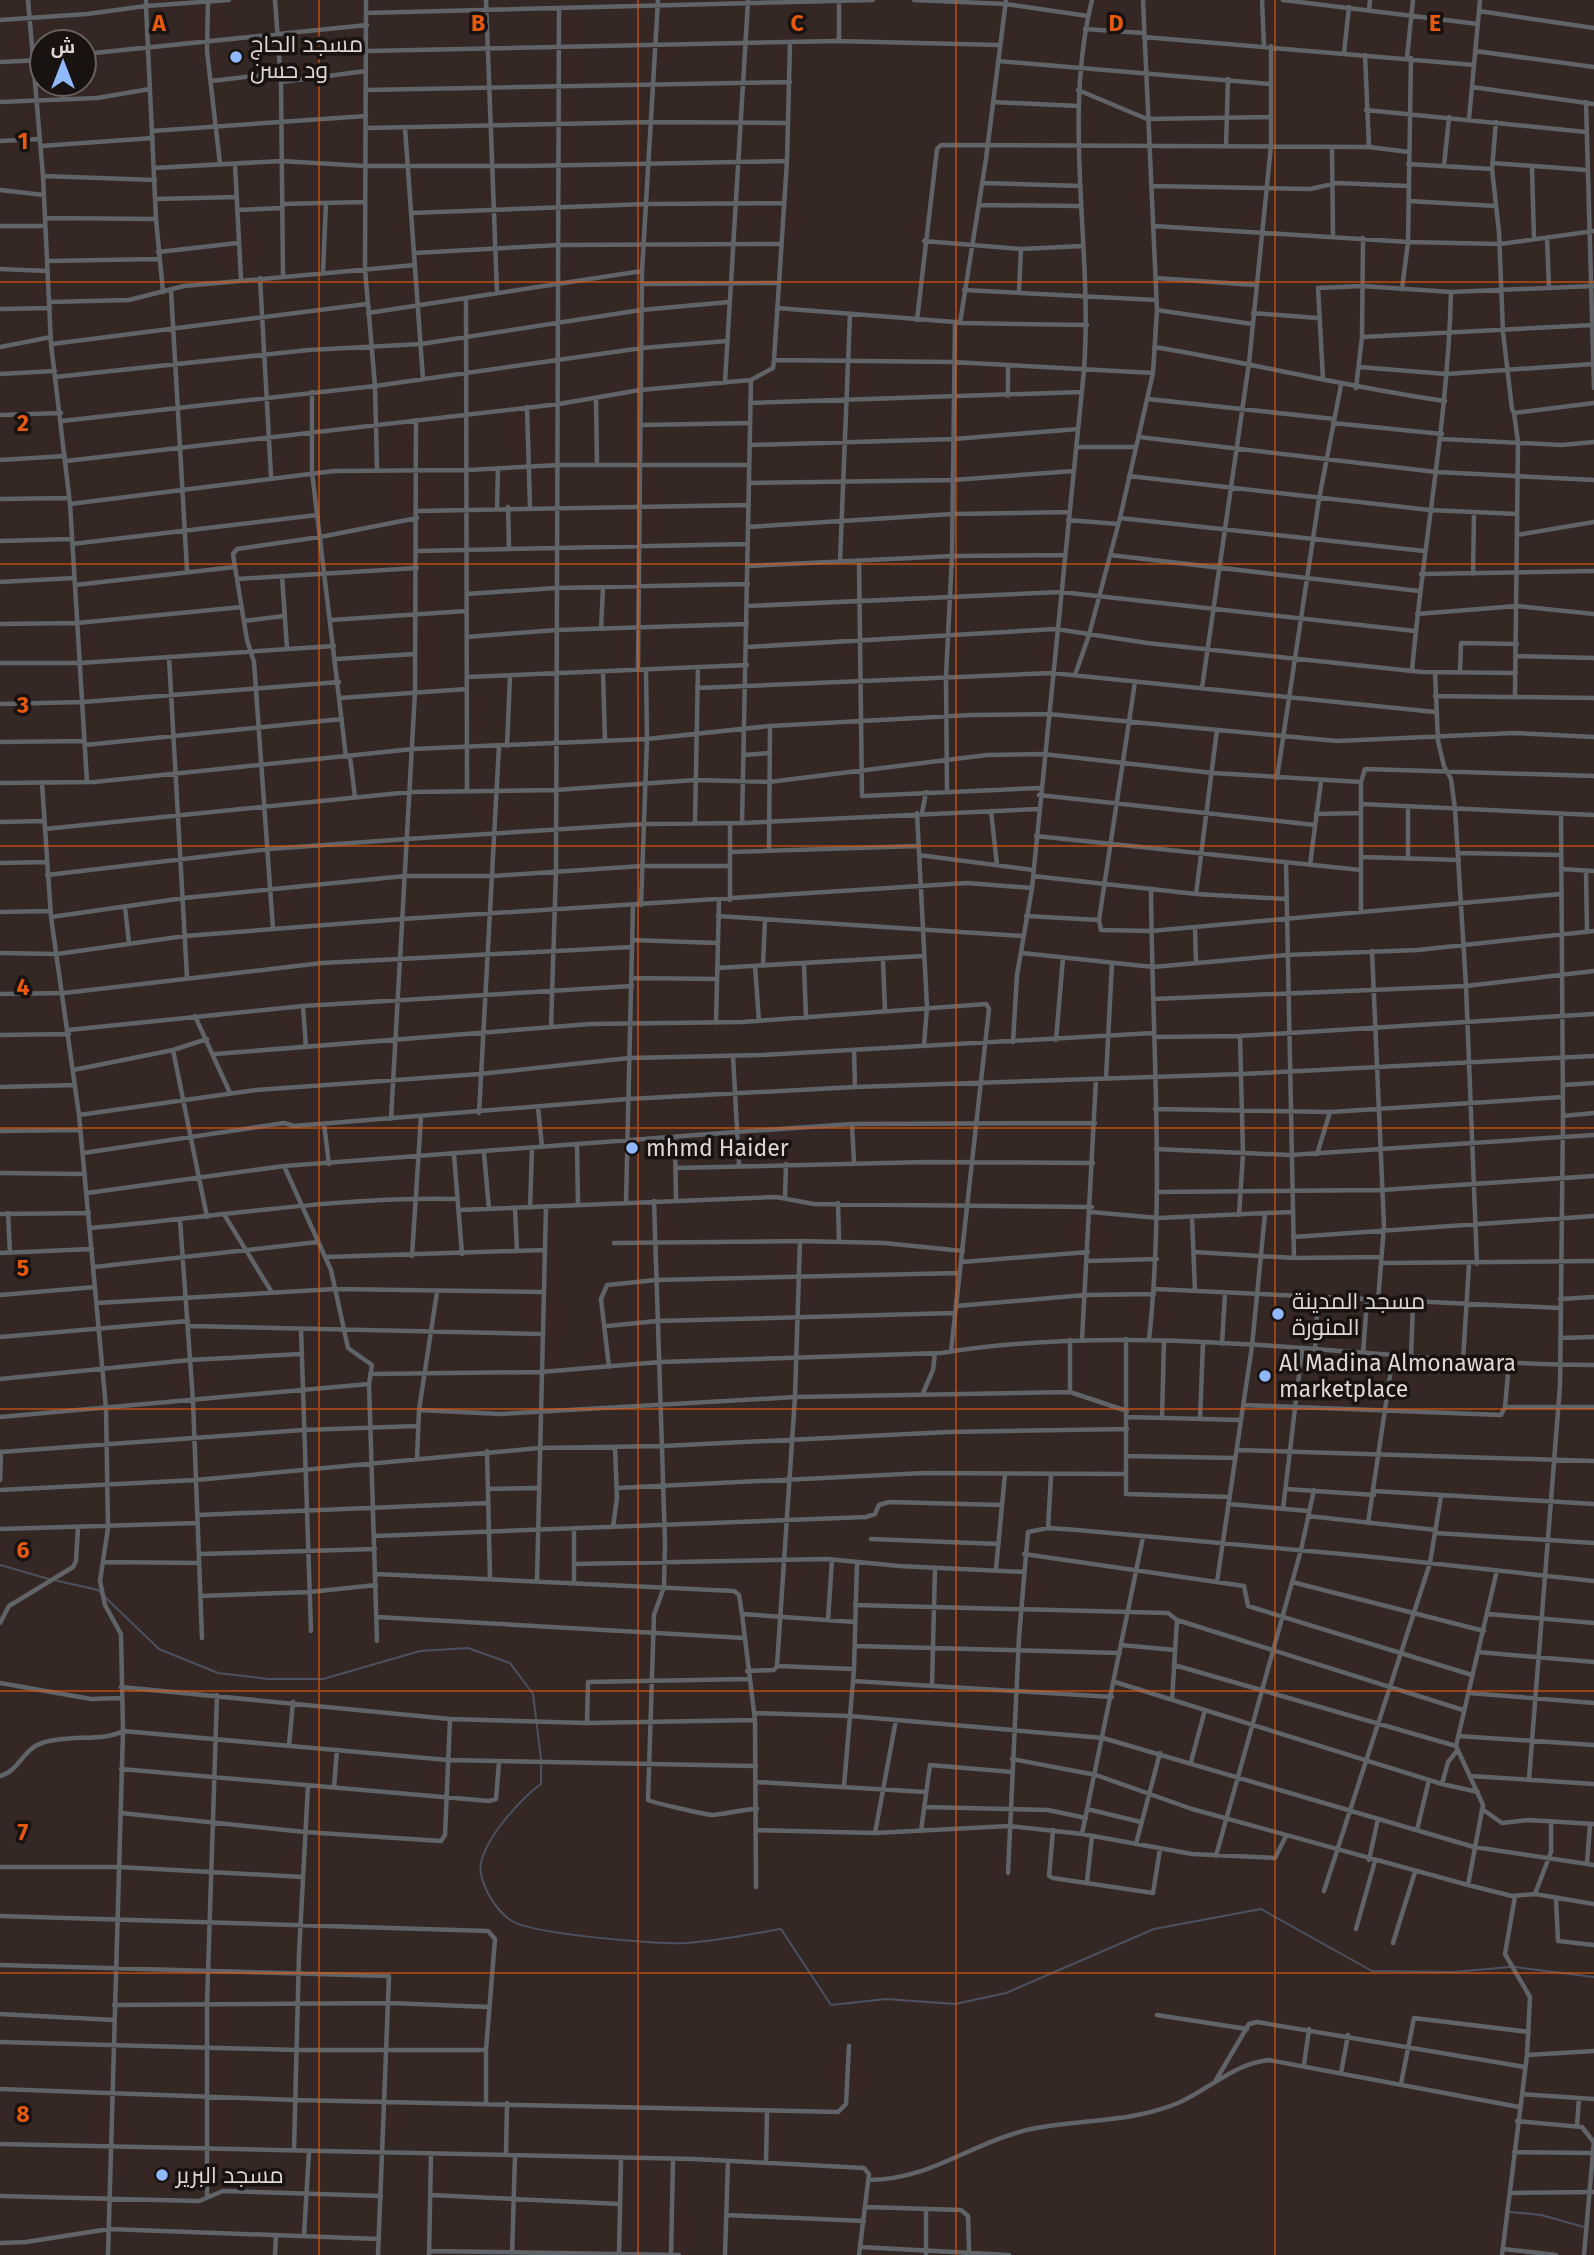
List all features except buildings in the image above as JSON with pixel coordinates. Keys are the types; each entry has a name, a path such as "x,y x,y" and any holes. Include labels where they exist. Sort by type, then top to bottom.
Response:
{"street":[{"path":"28,0 30,28"},
{"path":"0,20 146,3 229,0"},
{"path":"275,0 281,73 283,276"},
{"path":"366,0 365,269 375,386 377,469"},
{"path":"486,0 497,293"},
{"path":"571,7 572,0"},
{"path":"839,0 839,41"},
{"path":"366,13 559,8 658,2 873,0"},
{"path":"914,0 1006,2 1088,16"},
{"path":"1013,1042 1023,936 1033,873 1084,370 1087,294 1080,186 1078,90 1079,67 1092,0"},
{"path":"1075,675 1089,635 1119,521 1153,373 1157,310 1143,0"},
{"path":"1262,0 1264,46"},
{"path":"1283,0 1335,2 1349,7 1478,24"},
{"path":"1369,9 1370,0"},
{"path":"1402,289 1408,242 1409,57 1413,0"},
{"path":"1469,118 1480,0"},
{"path":"208,1 207,39 220,164"},
{"path":"725,382 748,1"},
{"path":"638,670 637,548 642,271 658,2"},
{"path":"947,791 946,676 954,439 952,362 988,145 1006,2"},
{"path":"146,3 156,219 163,292"},
{"path":"1344,53 1349,7"},
{"path":"551,1027 556,910 559,8"},
{"path":"1479,11 1594,28"},
{"path":"98,52 366,25"},
{"path":"1085,29 1474,65"},
{"path":"367,51 839,41 1000,45"},
{"path":"0,460 65,459 314,433 559,404 640,390 751,380 769,372 774,360 787,161 790,43"},
{"path":"1202,688 1229,489 1250,363 1255,285 1271,146 1271,46"},
{"path":"1475,51 1594,67"},
{"path":"1365,55 1369,147"},
{"path":"0,62 28,61"},
{"path":"998,61 1270,83"},
{"path":"281,82 366,71"},
{"path":"211,81 281,73"},
{"path":"1226,146 1228,79"},
{"path":"366,90 790,82"},
{"path":"1472,87 1594,104"},
{"path":"0,102 97,98 150,89"},
{"path":"1078,90 1147,119 1270,117"},
{"path":"36,98 43,176 51,344 62,421 78,623 86,782"},
{"path":"993,102 1078,106"},
{"path":"1586,102 1592,231 1594,388"},
{"path":"1366,110 1469,118 1587,132"},
{"path":"152,131 281,119 366,116"},
{"path":"1444,166 1449,117"},
{"path":"366,128 652,122 788,123"},
{"path":"1496,122 1492,166 1500,244 1503,332 1518,442 1515,695"},
{"path":"405,128 423,379"},
{"path":"41,146 153,138"},
{"path":"0,141 40,139"},
{"path":"917,320 924,241 939,146 1079,144 1369,147 1409,152"},
{"path":"1332,147 1333,237"},
{"path":"154,168 281,161 365,166 559,166 787,161"},
{"path":"235,164 241,280"},
{"path":"1408,164 1532,167 1587,167 1594,164"},
{"path":"1532,167 1534,239"},
{"path":"43,176 155,180"},
{"path":"982,183 1080,186"},
{"path":"1151,186 1310,189 1332,184 1408,186"},
{"path":"0,190 44,195"},
{"path":"155,200 237,197"},
{"path":"1409,201 1496,206"},
{"path":"237,210 365,202"},
{"path":"323,272 326,203"},
{"path":"411,213 559,206 784,203"},
{"path":"979,205 1081,206"},
{"path":"45,218 156,219"},
{"path":"0,226 45,226"},
{"path":"1154,226 1408,242 1500,244 1592,231"},
{"path":"1547,237 1549,288"},
{"path":"1356,388 1362,337 1363,238"},
{"path":"924,241 1021,249 1083,246"},
{"path":"414,253 559,245 732,242 781,244"},
{"path":"158,252 239,243"},
{"path":"1019,292 1021,249"},
{"path":"47,261 159,259"},
{"path":"0,309 129,300 171,290 241,280 415,265"},
{"path":"0,269 48,271"},
{"path":"368,313 642,271"},
{"path":"260,278 271,476"},
{"path":"1156,278 1255,285"},
{"path":"642,284 778,283"},
{"path":"1322,379 1317,289 1362,286 1451,292 1593,286"},
{"path":"171,290 187,570"},
{"path":"964,290 1087,294 1156,300"},
{"path":"1412,671 1421,574 1442,437 1451,292"},
{"path":"466,298 469,508 466,611 467,791"},
{"path":"0,374 55,374 265,354 421,344 641,310 729,302"},
{"path":"51,344 174,326 367,304"},
{"path":"777,308 957,323 1087,326"},
{"path":"1157,310 1252,324"},
{"path":"1253,313 1317,318"},
{"path":"841,561 850,314"},
{"path":"1362,337 1503,332 1593,325"},
{"path":"0,347 51,337"},
{"path":"62,421 375,386 642,348 727,341"},
{"path":"1154,347 1250,363 1356,388 1445,401"},
{"path":"774,360 952,362 1153,373"},
{"path":"1359,367 1446,374 1593,364"},
{"path":"1008,365 1008,396"},
{"path":"742,823 747,684 751,380"},
{"path":"1277,778 1319,499 1341,385"},
{"path":"312,392 313,472 317,515 342,719 355,797"},
{"path":"750,403 1082,392"},
{"path":"596,398 597,465"},
{"path":"1148,398 1243,407 1442,437 1562,445 1594,442"},
{"path":"1514,413 1594,404"},
{"path":"527,407 530,507"},
{"path":"0,415 61,413"},
{"path":"391,1119 393,1041 413,749 418,510 416,420"},
{"path":"640,425 750,423"},
{"path":"750,445 954,439 1078,429"},
{"path":"1139,437 1436,472 1594,480"},
{"path":"1077,447 1136,447"},
{"path":"0,499 69,501 271,476 377,469 749,465"},
{"path":"497,508 498,468"},
{"path":"749,483 953,480 1074,471"},
{"path":"1129,477 1430,510 1517,514"},
{"path":"418,510 749,505"},
{"path":"508,507 509,549"},
{"path":"748,527 953,514 1070,512"},
{"path":"1473,574 1474,513"},
{"path":"0,541 71,541 317,515"},
{"path":"273,929 260,726 251,650 233,554 237,548 320,537 417,518"},
{"path":"1069,520 1119,521 1223,530 1424,551"},
{"path":"1517,535 1594,522"},
{"path":"416,551 748,544"},
{"path":"748,566 952,556 1065,555"},
{"path":"1110,555 1419,591"},
{"path":"859,561 857,599 862,796 1040,788"},
{"path":"0,582 74,582 235,567"},
{"path":"237,579 417,568"},
{"path":"1421,574 1594,571"},
{"path":"282,576 287,648"},
{"path":"467,594 556,588 748,584"},
{"path":"601,629 603,588"},
{"path":"748,606 857,599 1061,592 1415,631"},
{"path":"1417,614 1517,606 1594,614"},
{"path":"0,624 78,623 242,607"},
{"path":"331,620 466,611"},
{"path":"244,621 284,616"},
{"path":"467,637 556,630 747,624"},
{"path":"747,647 1056,629 1208,650 1412,671 1516,673"},
{"path":"1460,671 1461,643 1517,644"},
{"path":"0,663 80,663 334,646"},
{"path":"336,659 415,654"},
{"path":"1517,656 1594,658"},
{"path":"169,657 187,978"},
{"path":"467,677 747,665"},
{"path":"695,822 698,667"},
{"path":"640,905 646,783 646,670"},
{"path":"603,672 605,741"},
{"path":"1434,672 1437,736 1452,782 1459,860 1476,1184 1477,1264"},
{"path":"698,688 1052,673 1436,712"},
{"path":"507,746 510,676"},
{"path":"0,704 83,702 170,693 339,682"},
{"path":"1135,682 1110,842 1101,930 1151,931 1561,894"},
{"path":"340,698 467,689"},
{"path":"1435,696 1594,698"},
{"path":"0,783 86,782 175,776 413,749 647,739 770,726 1048,714 1337,741 1514,733 1594,737"},
{"path":"0,743 84,743 342,719"},
{"path":"769,851 770,726"},
{"path":"1196,894 1217,730"},
{"path":"478,1113 499,746"},
{"path":"744,755 770,753"},
{"path":"45,829 410,792 556,790 695,780 769,782 820,778 862,769 948,758 1043,754 1213,773 1361,782"},
{"path":"1361,911 1363,770 1446,770 1594,776"},
{"path":"1310,864 1321,780"},
{"path":"42,783 50,911 74,1070 106,1408 108,1528 101,1593 121,1634 123,1731 108,2255"},
{"path":"924,1045 927,1007 919,813 926,792"},
{"path":"1040,795 1118,801 1315,825"},
{"path":"1361,804 1594,816"},
{"path":"1408,806 1408,859"},
{"path":"47,876 269,849 407,839 644,824 769,822 1038,809"},
{"path":"991,811 997,865"},
{"path":"1316,814 1361,814"},
{"path":"1529,1779 1559,1407 1563,1137 1561,814"},
{"path":"0,822 44,821"},
{"path":"730,823 730,900"},
{"path":"1036,836 1361,870"},
{"path":"730,852 919,846"},
{"path":"1458,852 1561,855"},
{"path":"919,855 997,865 1105,884 1196,894 1286,899"},
{"path":"1362,857 1459,860"},
{"path":"0,863 46,862"},
{"path":"1286,862 1294,1258"},
{"path":"51,917 184,898 405,876 492,876 642,866 730,866"},
{"path":"1561,869 1594,871"},
{"path":"1586,871 1587,932"},
{"path":"0,953 57,954 185,936 402,919 973,883 1031,887"},
{"path":"1149,1340 1157,1259 1151,889"},
{"path":"716,1023 719,901"},
{"path":"626,1202 633,905"},
{"path":"125,907 129,943"},
{"path":"0,912 50,911"},
{"path":"718,916 1023,936"},
{"path":"1026,916 1100,920"},
{"path":"763,966 765,919"},
{"path":"1195,927 1196,963"},
{"path":"1022,953 1153,967 1286,955 1464,946 1594,932"},
{"path":"0,994 64,993 296,965 554,951 632,944 718,943"},
{"path":"1372,951 1384,1230 1378,1301"},
{"path":"717,968 883,961 923,956"},
{"path":"1056,1040 1063,958"},
{"path":"883,961 885,1011"},
{"path":"1106,1078 1112,963"},
{"path":"804,965 806,1018"},
{"path":"755,966 759,1021"},
{"path":"1153,999 1466,986 1594,971"},
{"path":"632,978 717,979"},
{"path":"0,1035 69,1032 303,1006 632,986"},
{"path":"215,1054 551,1027 759,1021 927,1007 989,1005 974,1163 951,1351"},
{"path":"303,1006 306,1048"},
{"path":"79,1115 230,1093 480,1074 629,1058 733,1056 1154,1035 1240,1036 1594,1014"},
{"path":"195,1016 215,1054 230,1093"},
{"path":"1239,1215 1243,1154 1240,1036"},
{"path":"74,1070 208,1039"},
{"path":"173,1049 207,1217"},
{"path":"854,1050 855,1087"},
{"path":"733,1056 739,1165"},
{"path":"83,1153 284,1124 294,1126 478,1113 628,1099 981,1081 1242,1074 1594,1056"},
{"path":"1082,1339 1096,1079"},
{"path":"1563,1085 1594,1083"},
{"path":"0,1087 75,1085"},
{"path":"1155,1109 1330,1112 1563,1097"},
{"path":"538,1106 542,1147"},
{"path":"1317,1154 1330,1112"},
{"path":"1563,1116 1594,1113"},
{"path":"412,1256 421,1117"},
{"path":"87,1193 284,1166 736,1132 852,1124 1095,1123"},
{"path":"324,1124 329,1164"},
{"path":"852,1124 854,1163"},
{"path":"0,1131 80,1130"},
{"path":"1156,1149 1290,1155 1594,1135"},
{"path":"675,1137 676,1200"},
{"path":"577,1144 578,1205"},
{"path":"530,1208 532,1148"},
{"path":"484,1153 489,1209"},
{"path":"454,1155 462,1254"},
{"path":"676,1168 854,1163 1093,1163"},
{"path":"785,1198 786,1164"},
{"path":"284,1166 326,1257 348,1348 372,1365 369,1384 377,1642"},
{"path":"0,1173 85,1174"},
{"path":"1157,1192 1291,1193 1382,1190 1594,1176"},
{"path":"90,1228 301,1206 416,1198 458,1199"},
{"path":"459,1210 654,1200 785,1198 814,1204 1091,1210 1157,1218 1291,1212"},
{"path":"654,1200 665,1485 664,1587 654,1612 648,1800 654,1804 688,1808 708,1814 757,1808"},
{"path":"838,1203 839,1241"},
{"path":"537,1580 536,1528 546,1207"},
{"path":"515,1208 517,1251"},
{"path":"8,1213 10,1253"},
{"path":"0,1214 89,1213"},
{"path":"1217,1582 1252,1346 1265,1214"},
{"path":"225,1216 249,1251 271,1291"},
{"path":"1293,1237 1594,1216"},
{"path":"1192,1217 1195,1291"},
{"path":"180,1220 188,1298 202,1638"},
{"path":"747,1671 774,1670 777,1666 797,1359 800,1241"},
{"path":"93,1267 318,1242"},
{"path":"614,1243 884,1242 963,1251"},
{"path":"0,1253 92,1249"},
{"path":"326,1257 545,1250"},
{"path":"962,1262 1088,1252"},
{"path":"1194,1252 1469,1264 1594,1261"},
{"path":"1088,1261 1157,1259"},
{"path":"1463,1361 1469,1264"},
{"path":"609,1367 601,1298 607,1285 656,1280 960,1273"},
{"path":"0,1295 95,1287"},
{"path":"97,1303 335,1289 542,1292"},
{"path":"956,1306 1085,1295 1195,1291 1466,1306 1560,1308"},
{"path":"417,1459 419,1410 437,1292"},
{"path":"1222,1344 1225,1293"},
{"path":"1560,1298 1594,1297"},
{"path":"1315,1351 1318,1298"},
{"path":"1363,1354 1367,1300"},
{"path":"1411,1357 1413,1303"},
{"path":"606,1326 657,1321 955,1313"},
{"path":"0,1337 99,1327 189,1323 343,1331 541,1334"},
{"path":"301,1329 311,1631"},
{"path":"1560,1338 1594,1337"},
{"path":"370,1374 541,1372 660,1362 935,1353 978,1345 1082,1339 1222,1344 1463,1361 1594,1365"},
{"path":"1126,1339 1125,1490 1130,1495 1230,1497"},
{"path":"1070,1340 1070,1392"},
{"path":"1162,1418 1164,1341"},
{"path":"1200,1418 1203,1343"},
{"path":"1283,1508 1303,1350"},
{"path":"923,1393 933,1370 935,1353"},
{"path":"0,1379 190,1360 301,1354"},
{"path":"1368,1522 1381,1454 1393,1356"},
{"path":"1243,1405 1498,1415 1503,1413 1505,1407 1509,1363"},
{"path":"0,1418 369,1384"},
{"path":"419,1410 470,1414 794,1397 1070,1392 1127,1414 1162,1418 1241,1420"},
{"path":"1505,1407 1594,1407"},
{"path":"0,1480 1,1452 107,1447 371,1425 418,1426"},
{"path":"0,1490 196,1480 539,1448 615,1448 792,1438 1126,1429"},
{"path":"613,1527 617,1488 615,1448"},
{"path":"1237,1450 1556,1462 1594,1461"},
{"path":"487,1451 489,1577"},
{"path":"1126,1456 1235,1458"},
{"path":"617,1488 925,1473 1051,1476 1125,1474"},
{"path":"996,1569 1004,1474"},
{"path":"1048,1528 1051,1476"},
{"path":"488,1489 537,1488"},
{"path":"1286,1489 1594,1504"},
{"path":"1216,1856 1301,1550 1314,1490"},
{"path":"1325,1891 1430,1563 1441,1496"},
{"path":"375,1536 872,1516 879,1505 889,1502 1002,1504"},
{"path":"198,1515 488,1503"},
{"path":"1228,1504 1283,1508 1436,1532 1594,1543"},
{"path":"0,1529 108,1528 198,1523"},
{"path":"0,1623 9,1606 72,1567 76,1562 78,1528"},
{"path":"574,1528 574,1582"},
{"path":"1007,1873 1026,1534 1048,1528 1301,1550 1594,1581"},
{"path":"1082,1834 1143,1536"},
{"path":"871,1539 999,1544"},
{"path":"199,1554 375,1549"},
{"path":"1024,1554 1137,1568 1244,1586 1247,1605 1472,1675"},
{"path":"574,1564 786,1559 1024,1572"},
{"path":"828,1620 832,1560"},
{"path":"103,1562 199,1563"},
{"path":"844,1786 854,1669 857,1563"},
{"path":"932,1686 935,1568"},
{"path":"1442,1784 1448,1762 1456,1749 1497,1570"},
{"path":"376,1574 489,1577 734,1591 739,1595 755,1720 756,1887"},
{"path":"1292,1582 1484,1632"},
{"path":"200,1596 310,1592 376,1585"},
{"path":"855,1605 1168,1613 1177,1620 1463,1710"},
{"path":"742,1614 855,1622"},
{"path":"1488,1614 1594,1623"},
{"path":"377,1617 744,1637"},
{"path":"1172,1700 1177,1620"},
{"path":"1121,1645 1175,1650"},
{"path":"855,1646 1120,1653"},
{"path":"1478,1652 1594,1662"},
{"path":"1174,1665 1456,1749 1483,1800 1468,1885"},
{"path":"777,1666 854,1669"},
{"path":"587,1723 588,1682 748,1679"},
{"path":"853,1681 1112,1697"},
{"path":"1115,1682 1442,1784 1478,1792"},
{"path":"0,1683 91,1699 121,1698"},
{"path":"121,1687 450,1718 587,1723 755,1720"},
{"path":"1468,1693 1594,1703"},
{"path":"207,2198 206,2047 211,1922 212,1776 217,1695"},
{"path":"289,1745 293,1702"},
{"path":"1191,1762 1205,1710"},
{"path":"754,1713 850,1716 1103,1738 1474,1847 1594,1865"},
{"path":"121,1813 306,1832 441,1841 445,1835 450,1718"},
{"path":"875,1833 896,1720"},
{"path":"0,1776 14,1769 20,1759 37,1744 78,1736 108,1737 123,1731 449,1760 756,1766"},
{"path":"1458,1736 1594,1745"},
{"path":"334,1788 337,1750"},
{"path":"1136,1844 1160,1754"},
{"path":"1012,1759 1096,1775 1226,1819 1415,1872 1515,1896 1535,1894 1594,1904"},
{"path":"121,1769 494,1801 499,1762"},
{"path":"921,1831 925,1792 932,1764 1012,1772"},
{"path":"1469,1776 1594,1784"},
{"path":"1417,1830 1429,1780"},
{"path":"757,1782 925,1792"},
{"path":"294,2150 300,1926 309,1785"},
{"path":"923,1807 1057,1811 1086,1818"},
{"path":"1087,1810 1142,1822"},
{"path":"1482,1810 1502,1823 1551,1821 1592,1824 1587,1864"},
{"path":"1356,1928 1372,1860 1378,1819"},
{"path":"1535,1894 1549,1859 1551,1821"},
{"path":"757,1830 875,1833 1009,1826 1082,1834 1160,1849 1216,1856 1275,1858 1278,1857 1286,1836"},
{"path":"1053,1830 1050,1878 1153,1893 1160,1849"},
{"path":"1087,1882 1092,1836"},
{"path":"0,1867 119,1867 303,1877"},
{"path":"1393,1943 1415,1872"},
{"path":"1515,1896 1505,1954 1528,1992 1531,2004 1502,2252 1556,2255"},
{"path":"1556,1899 1558,1941 1594,1945"},
{"path":"0,1916 488,1931 495,1939 486,2050 486,2102"},
{"path":"0,1965 298,1975 387,1975 391,1979 378,2255"},
{"path":"114,2005 390,2003 489,2007"},
{"path":"0,2014 114,2020"},
{"path":"1157,2015 1247,2029"},
{"path":"1401,2084 1411,2022 1416,2018 1529,2032"},
{"path":"1215,2081 1247,2029 1256,2022 1348,2035 1525,2067"},
{"path":"1304,2066 1309,2029"},
{"path":"1340,2073 1348,2035"},
{"path":"0,2042 296,2050 486,2050"},
{"path":"0,2089 295,2100 486,2102 842,2112 846,2104 849,2046"},
{"path":"1527,2055 1594,2051"},
{"path":"869,2180 899,2180 916,2175 988,2142 1032,2129 1133,2117 1178,2102 1239,2067 1264,2061 1304,2066 1519,2107"},
{"path":"1521,2094 1594,2099"},
{"path":"1577,2126 1579,2098"},
{"path":"506,2155 507,2103"},
{"path":"766,2163 767,2111"},
{"path":"1517,2121 1577,2126 1585,2129 1594,2141 1586,2254"},
{"path":"0,2144 673,2159 864,2168 869,2171 869,2180 859,2255"},
{"path":"304,2236 309,2151"},
{"path":"1514,2152 1592,2153"},
{"path":"431,2154 429,2253 680,2255"},
{"path":"512,2254 515,2155"},
{"path":"619,2255 621,2158"},
{"path":"671,2255 673,2159"},
{"path":"725,2255 728,2161"},
{"path":"0,2196 199,2201 223,2191 305,2196 381,2196"},
{"path":"1510,2193 1592,2192"},
{"path":"431,2195 620,2204"},
{"path":"866,2207 964,2212 968,2216 969,2251"},
{"path":"926,2209 926,2252"},
{"path":"726,2215 864,2221"},
{"path":"0,2243 109,2230 379,2239"},
{"path":"275,2255 276,2235"},
{"path":"860,2247 1009,2255"}],"waterway":[{"path":"0,1565 49,1579"},
{"path":"54,1580 98,1590 102,1594"},
{"path":"106,1598 159,1649 218,1673 268,1679 323,1679 420,1651 468,1648 510,1663 533,1694 541,1759"},
{"path":"541,1765 541,1784 522,1800 501,1824 481,1863 485,1887 506,1917 524,1926 569,1934 672,1943 710,1941 781,1929 831,2005 886,1999 955,2004 1006,1993 1154,1929 1261,1909 1372,1971 1454,1972 1510,1967"},
{"path":"1515,1967 1594,1977"},
{"path":"1510,2212 1541,2215 1584,2227"}],"place":[{"name":"مسجد الحاج ود حسن","path":"236,57"},
{"name":"mhmd Haider","path":"632,1148"},
{"name":"مسجد المدينة المنورة","path":"1278,1314"},
{"name":"Al Madina Almonawara marketplace","path":"1265,1376"},
{"name":"مسجد البرير","path":"162,2175"}]}
